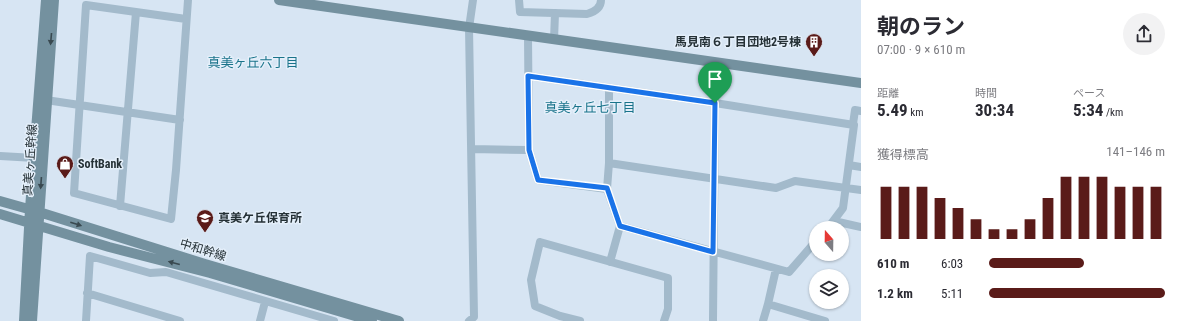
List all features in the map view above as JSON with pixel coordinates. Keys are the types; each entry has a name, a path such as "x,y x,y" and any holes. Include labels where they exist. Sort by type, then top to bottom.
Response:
{"street":[{"name":"真美ヶ丘幹線","path":"35,210 35,158 46,0"},
{"name":"真美ヶ丘幹線","path":"24,321 46,100 54,0"},
{"path":"186,19 86,5 74,193 171,219 180,120 188,0"},
{"path":"280,0 322,3 470,28 861,83"},
{"path":"470,321 474,317 470,28 473,0"},
{"path":"519,0 520,12 587,14 595,11 601,3 601,0"},
{"path":"120,206 136,12"},
{"path":"554,40 555,13"},
{"path":"528,36 529,150 538,180 607,188"},
{"path":"712,62 715,103 713,179 713,321"},
{"path":"528,76 853,124"},
{"path":"609,88 609,163 607,188 620,226 610,262"},
{"path":"46,100 180,120"},
{"path":"834,221 843,208 855,110 861,111"},
{"path":"852,143 861,144"},
{"path":"472,149 529,150"},
{"path":"0,156 35,158"},
{"path":"609,163 776,188 795,181 861,190"},
{"path":"849,165 861,167"},
{"name":"中和幹線","path":"0,201 35,210 205,264 399,321"},
{"name":"中和幹線","path":"0,214 109,247 217,275 372,321"},
{"path":"849,224 861,227"},
{"name":"真美ヶ丘幹線","path":"32,321 34,225"},
{"path":"620,226 789,272 809,249"},
{"path":"580,321 559,318 535,306 530,280 540,242 668,278 668,309 664,321"},
{"path":"86,321 90,256 150,273 166,272 334,321"},
{"path":"762,321 768,304 776,269"},
{"path":"87,293 180,321"},
{"path":"260,321 266,302"},
{"path":"768,304 824,321"}],"place":[{"name":"馬見南６丁目団地2号棟","path":"814,57"},
{"name":"SoftBank","path":"65,179"},
{"name":"真美ケ丘保育所","path":"205,233"}],"district":[{"name":"真美ヶ丘六丁目","path":"253,62"},
{"name":"真美ヶ丘七丁目","path":"590,107"}],"route":[{"path":"528,76 715,103 713,252 620,226 607,188 538,180 529,150 528,76"}]}
